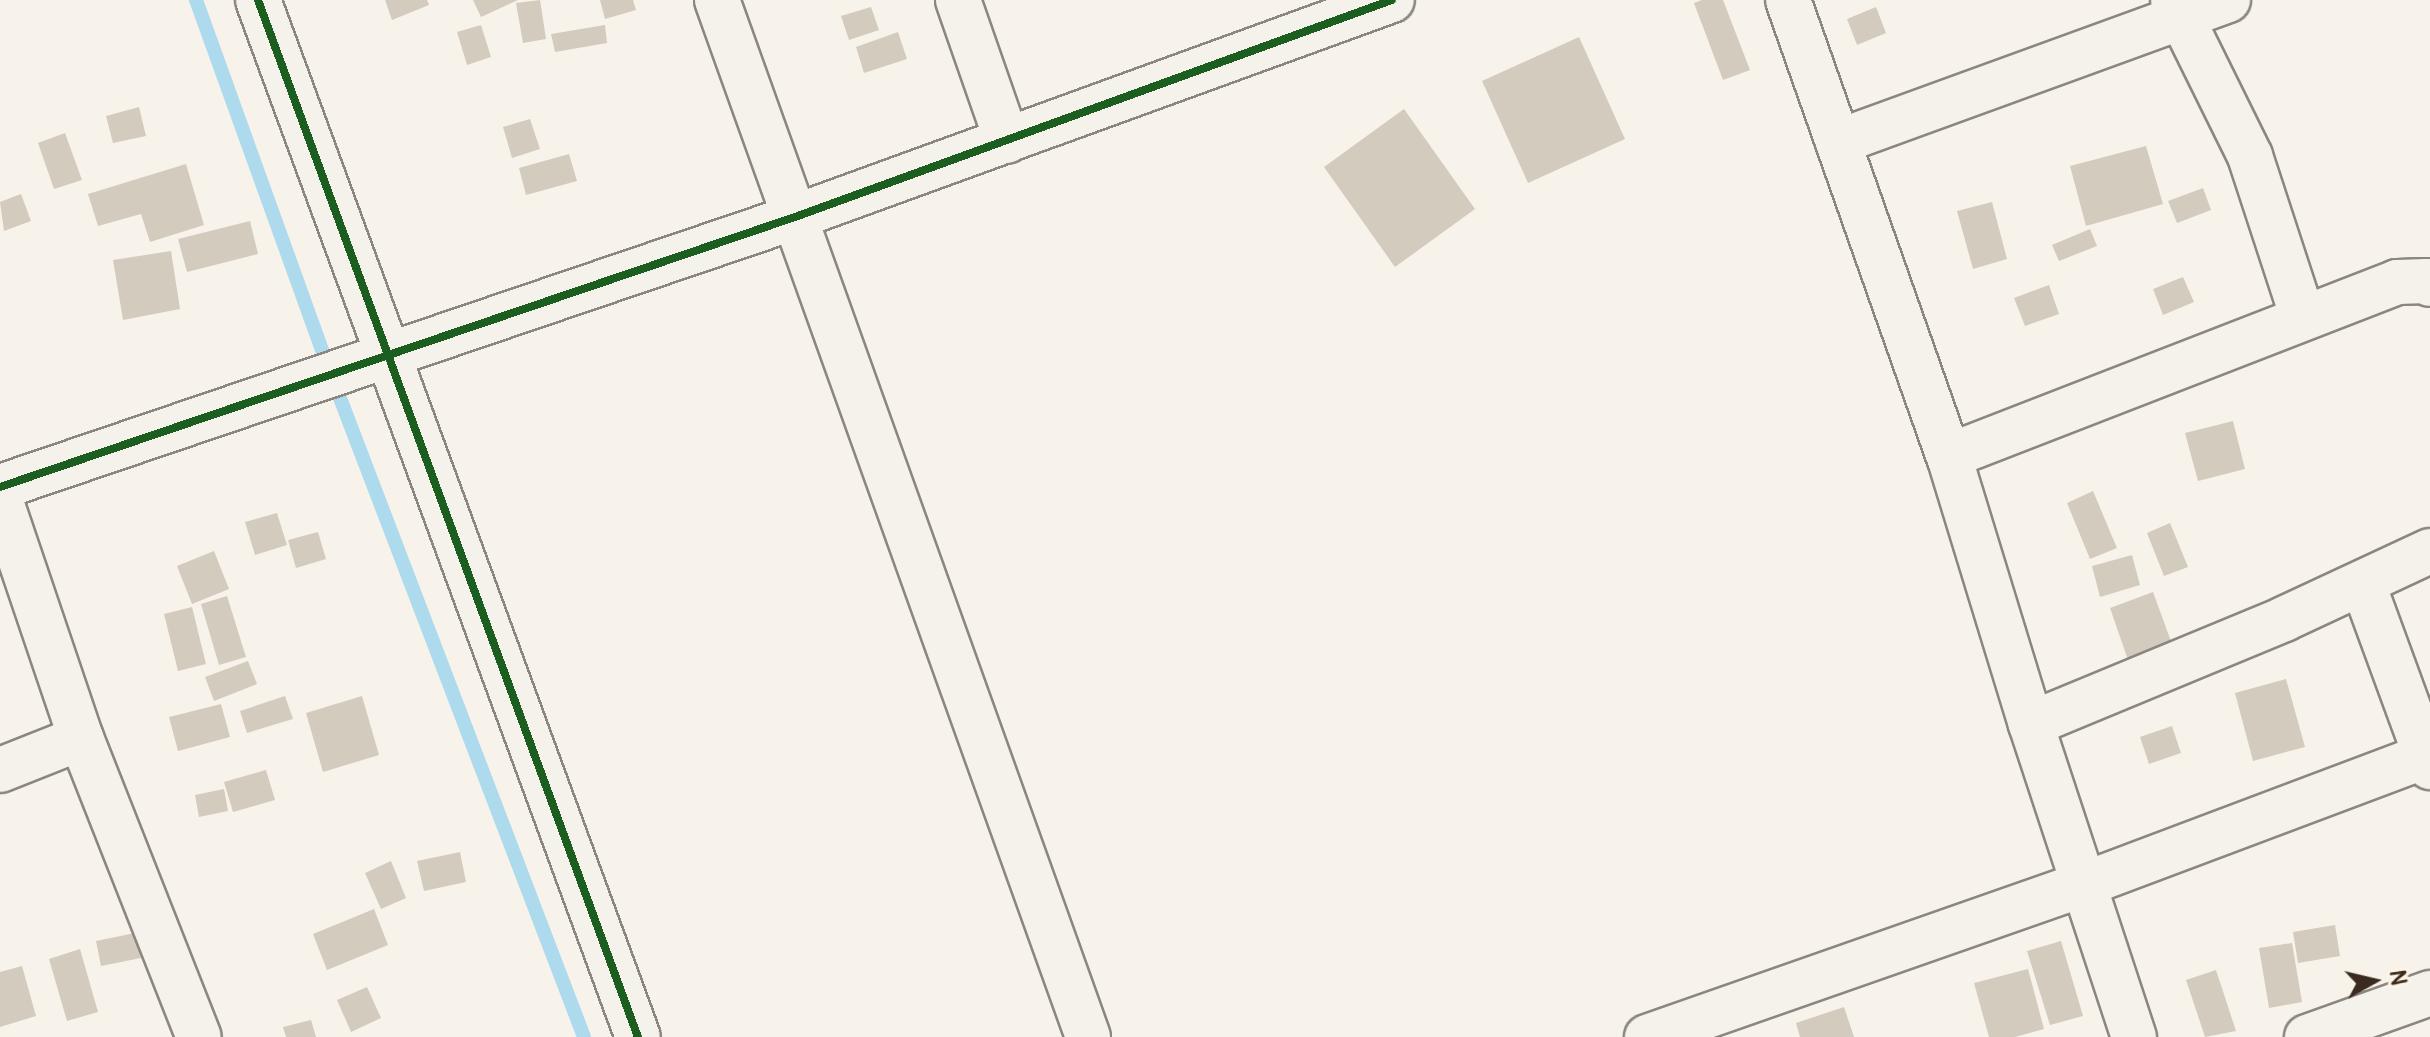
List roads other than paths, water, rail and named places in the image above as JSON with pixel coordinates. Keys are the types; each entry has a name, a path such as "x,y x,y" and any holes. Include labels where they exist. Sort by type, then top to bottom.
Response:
{"street":[{"path":"258,0 638,1037"},
{"path":"958,0 1007,141"},
{"path":"1788,0 1949,456 2031,724 2134,1037"},
{"path":"1838,142 2177,9 2228,0"},
{"path":"721,1 1088,1037"},
{"path":"0,487 795,217 1379,2"},
{"path":"2177,9 2250,156 2303,318"},
{"path":"1949,456 2397,282 2427,281 2430,284"},
{"path":"0,499 81,738 199,1037"},
{"path":"2031,724 2363,584 2430,551"},
{"path":"1647,1037 1754,1019 2085,884 2429,759 2363,584"},
{"path":"0,770 81,738"},
{"path":"2307,1037 2430,993"}],"waterway":[{"path":"196,0 332,377 584,1037"}]}
